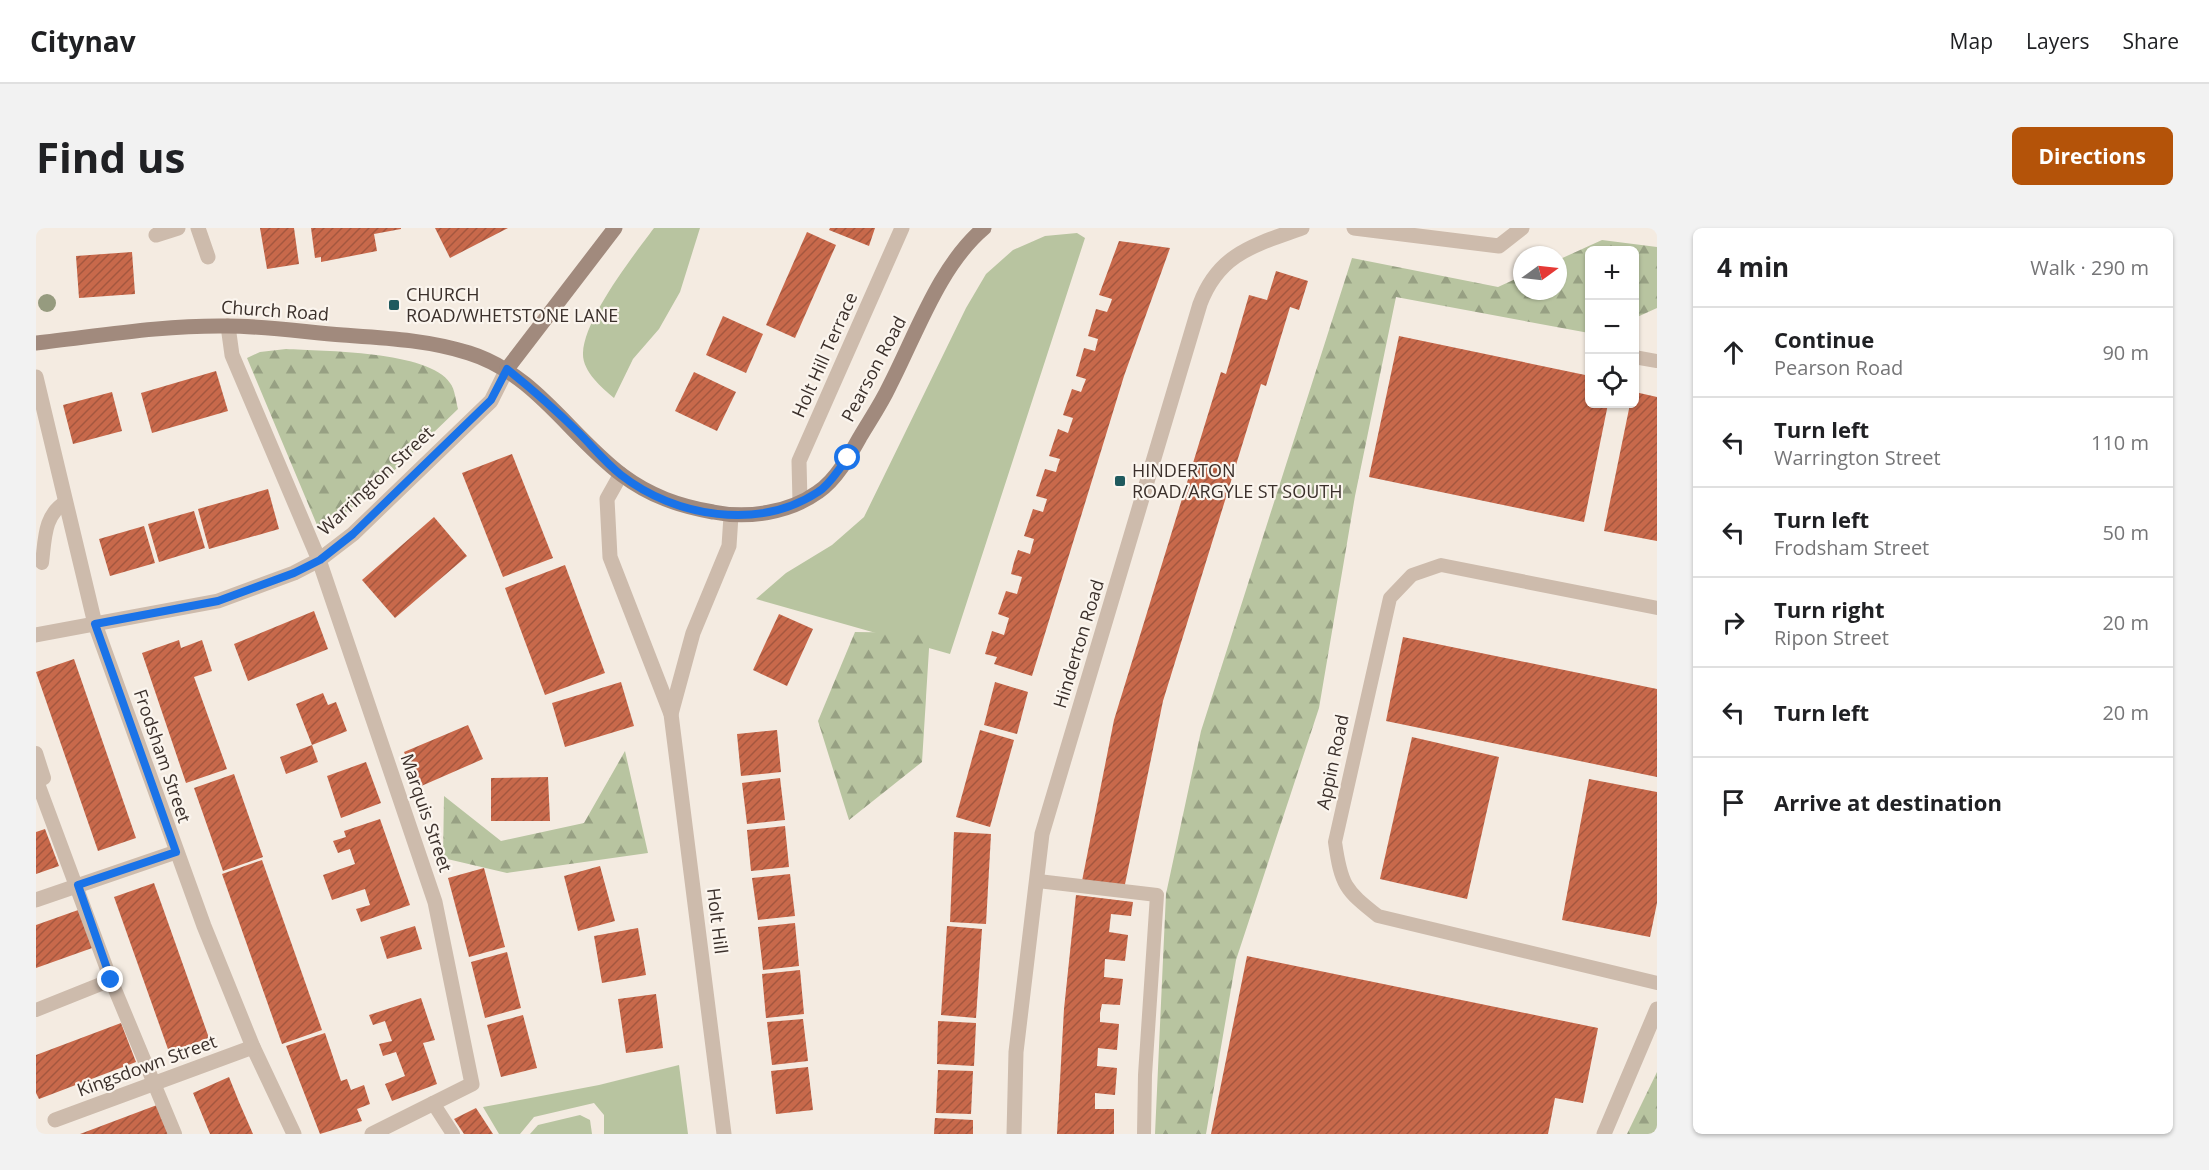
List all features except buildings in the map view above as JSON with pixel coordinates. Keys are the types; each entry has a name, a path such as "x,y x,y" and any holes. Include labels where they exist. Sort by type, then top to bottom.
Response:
{"main road":[{"path":"507,369 615,228"},
{"name":"Pearson Road","path":"507,369 544,399 621,474 676,505 731,516 763,514 800,502 820,491 848,458 889,388 932,298 971,239 984,228"},
{"name":"Church Road","path":"36,343 161,329 228,326 422,341 471,354 507,369"}],"street":[{"path":"156,235 178,228"},
{"path":"198,228 207,257"},
{"name":"Holt Hill Terrace","path":"800,502 799,461 902,228"},
{"name":"Hinderton Road","path":"1014,1134 1016,1052 1042,834 1208,282 1241,250 1302,228"},
{"path":"1354,228 1499,246 1522,228"},
{"name":"Marquis Street","path":"228,326 232,355 320,560 435,902 472,1084 433,1103"},
{"name":"Warrington Street","path":"36,635 218,601 294,573 320,560 353,534 491,400 507,369"},
{"name":"Frodsham Street","path":"36,377 95,624 176,852 253,1047 294,1134"},
{"name":"Holt Hill","path":"621,474 607,499 610,557 671,714 724,1134"},
{"name":"Holt Hill","path":"671,714 693,633 729,546 731,516"},
{"path":"36,900 176,852"},
{"path":"1604,1134 1657,1009"},
{"name":"Kingsdown Street","path":"55,1120 253,1047"},
{"path":"372,1134 433,1103"}],"lane":[{"path":"1639,358 1657,362"},
{"path":"42,563 48,520 55,508 66,502"},
{"name":"Appin Road","path":"1657,608 1441,565 1412,575 1390,598 1335,843 1339,875 1355,898 1378,916 1657,983"},
{"path":"36,753 44,778 36,781 78,885 111,980 175,1134"},
{"path":"1038,881 1157,895 1145,1075 1144,1134"},
{"path":"36,1010 111,980"},
{"path":"433,1103 453,1134"}],"green space":[{"path":"654,228 700,228 680,292 659,329 633,359 614,398 589,373 583,353 585,339 611,288"},
{"path":"1077,233 1085,238 950,654 756,599 786,573 832,545 864,517 966,308 986,274 1013,250 1045,236"},
{"path":"1602,240 1657,247 1657,308 1639,316 1639,246 1589,246"},
{"path":"1585,248 1585,332 1396,297 1355,496 1319,708 1236,960 1206,1134 1155,1134 1166,894 1201,731 1352,258 1498,287 1513,280 1513,300 1567,300 1567,256"},
{"path":"286,349 348,352 421,364 439,372 450,383 458,409 375,489 330,525 317,525 247,358 260,352"},
{"path":"855,632 930,633 922,762 849,820 818,721"},
{"path":"625,751 648,853 507,873 443,858 444,796 501,841 584,823"},
{"path":"679,1065 688,1134 604,1134 604,1115 594,1103 534,1117 520,1134 499,1134 483,1107 599,1085"},
{"path":"1657,1072 1657,1134 1627,1134"},
{"path":"580,1115 590,1120 592,1134 530,1134 538,1125"}],"place":[{"name":"CHURCH ROAD/WHETSTONE LANE","path":"394,305"},
{"name":"HINDERTON ROAD/ARGYLE ST SOUTH","path":"1120,481"}],"route":[{"path":"111,980 78,885 176,852 95,624 218,601 294,573 320,560 353,534 491,400 507,369 544,399 621,474 676,505 731,516 763,514 800,502 820,491 848,458"}]}
